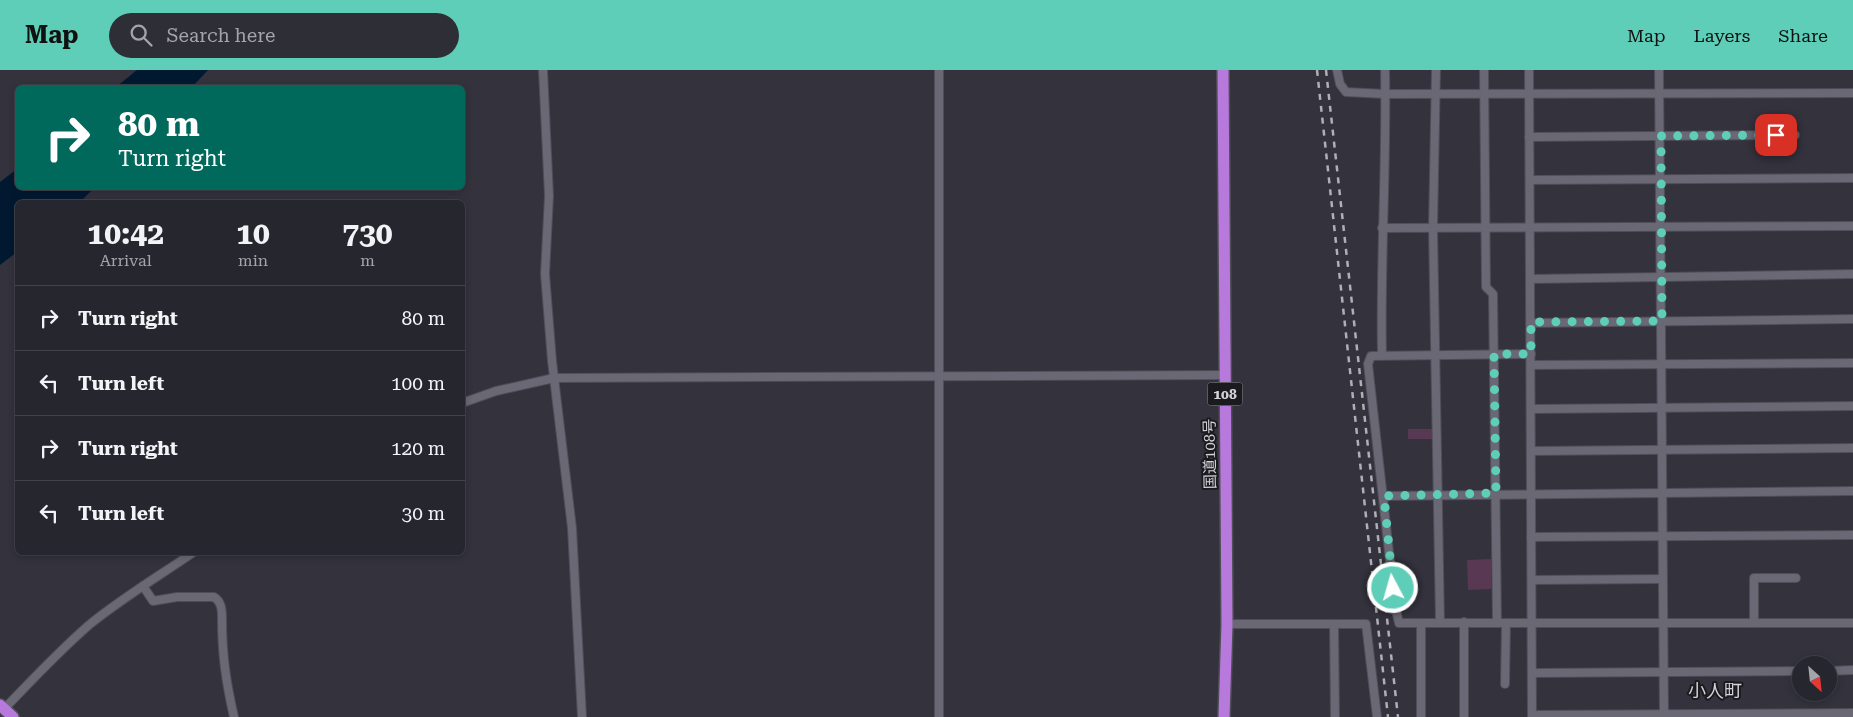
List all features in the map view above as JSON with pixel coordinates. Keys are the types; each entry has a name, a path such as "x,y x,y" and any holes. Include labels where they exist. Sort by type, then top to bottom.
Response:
{"highway":[{"name":"国道108号","path":"1223,70 1227,624 1224,717"}],"street":[{"path":"543,70 549,196 545,274 554,378 572,528 582,717"},
{"path":"939,70 940,717"},
{"path":"1337,70 1340,84 1346,92 1385,94 1853,93"},
{"path":"1382,355 1382,228 1387,110 1385,70"},
{"path":"1436,70 1434,228 1440,623"},
{"path":"1484,70 1486,287 1493,294 1497,622"},
{"path":"1529,70 1532,716 1853,713"},
{"path":"1659,70 1664,716"},
{"path":"1529,137 1795,135"},
{"path":"1530,180 1853,178"},
{"path":"1382,228 1853,226"},
{"path":"1530,279 1853,274"},
{"path":"1531,322 1853,319"},
{"path":"1531,354 1382,355 1372,356 1368,364 1395,606 1399,624 1464,622 1532,624 1853,623"},
{"path":"1531,365 1853,363"},
{"path":"465,402 496,391 554,378 1224,375"},
{"path":"1531,409 1853,406"},
{"path":"1532,451 1853,448"},
{"path":"1384,496 1496,493 1853,492"},
{"path":"1531,537 1853,535"},
{"path":"6,710 57,654 90,624 190,555"},
{"path":"1754,623 1754,578 1796,578"},
{"path":"1532,580 1663,579"},
{"path":"143,586 152,601 177,597 214,597 218,600 222,611 222,657 234,717"},
{"path":"1464,622 1464,717"},
{"path":"1421,623 1421,717"},
{"path":"1506,623 1506,684"},
{"path":"1227,624 1366,624 1377,717"},
{"path":"1334,624 1335,717"},
{"path":"1838,671 1853,670"},
{"path":"1532,673 1792,671"}],"shaded area":[{"path":"1408,429 1432,429 1432,439 1408,439"},
{"path":"1491,559 1491,589 1468,590 1467,560"}],"water":[{"path":"137,70 208,70 194,85 118,85"},
{"path":"15,171 15,190 92,190 82,200 15,200 15,254 0,265 0,182"}],"railway":[{"path":"1317,70 1388,717"},
{"path":"1326,70 1398,717"}],"district":[{"name":"小人町","path":"1715,690"}],"route":[{"path":"1393,588 1384,496 1496,493 1494,354 1531,354 1531,322 1662,321 1661,136 1776,135"}]}
